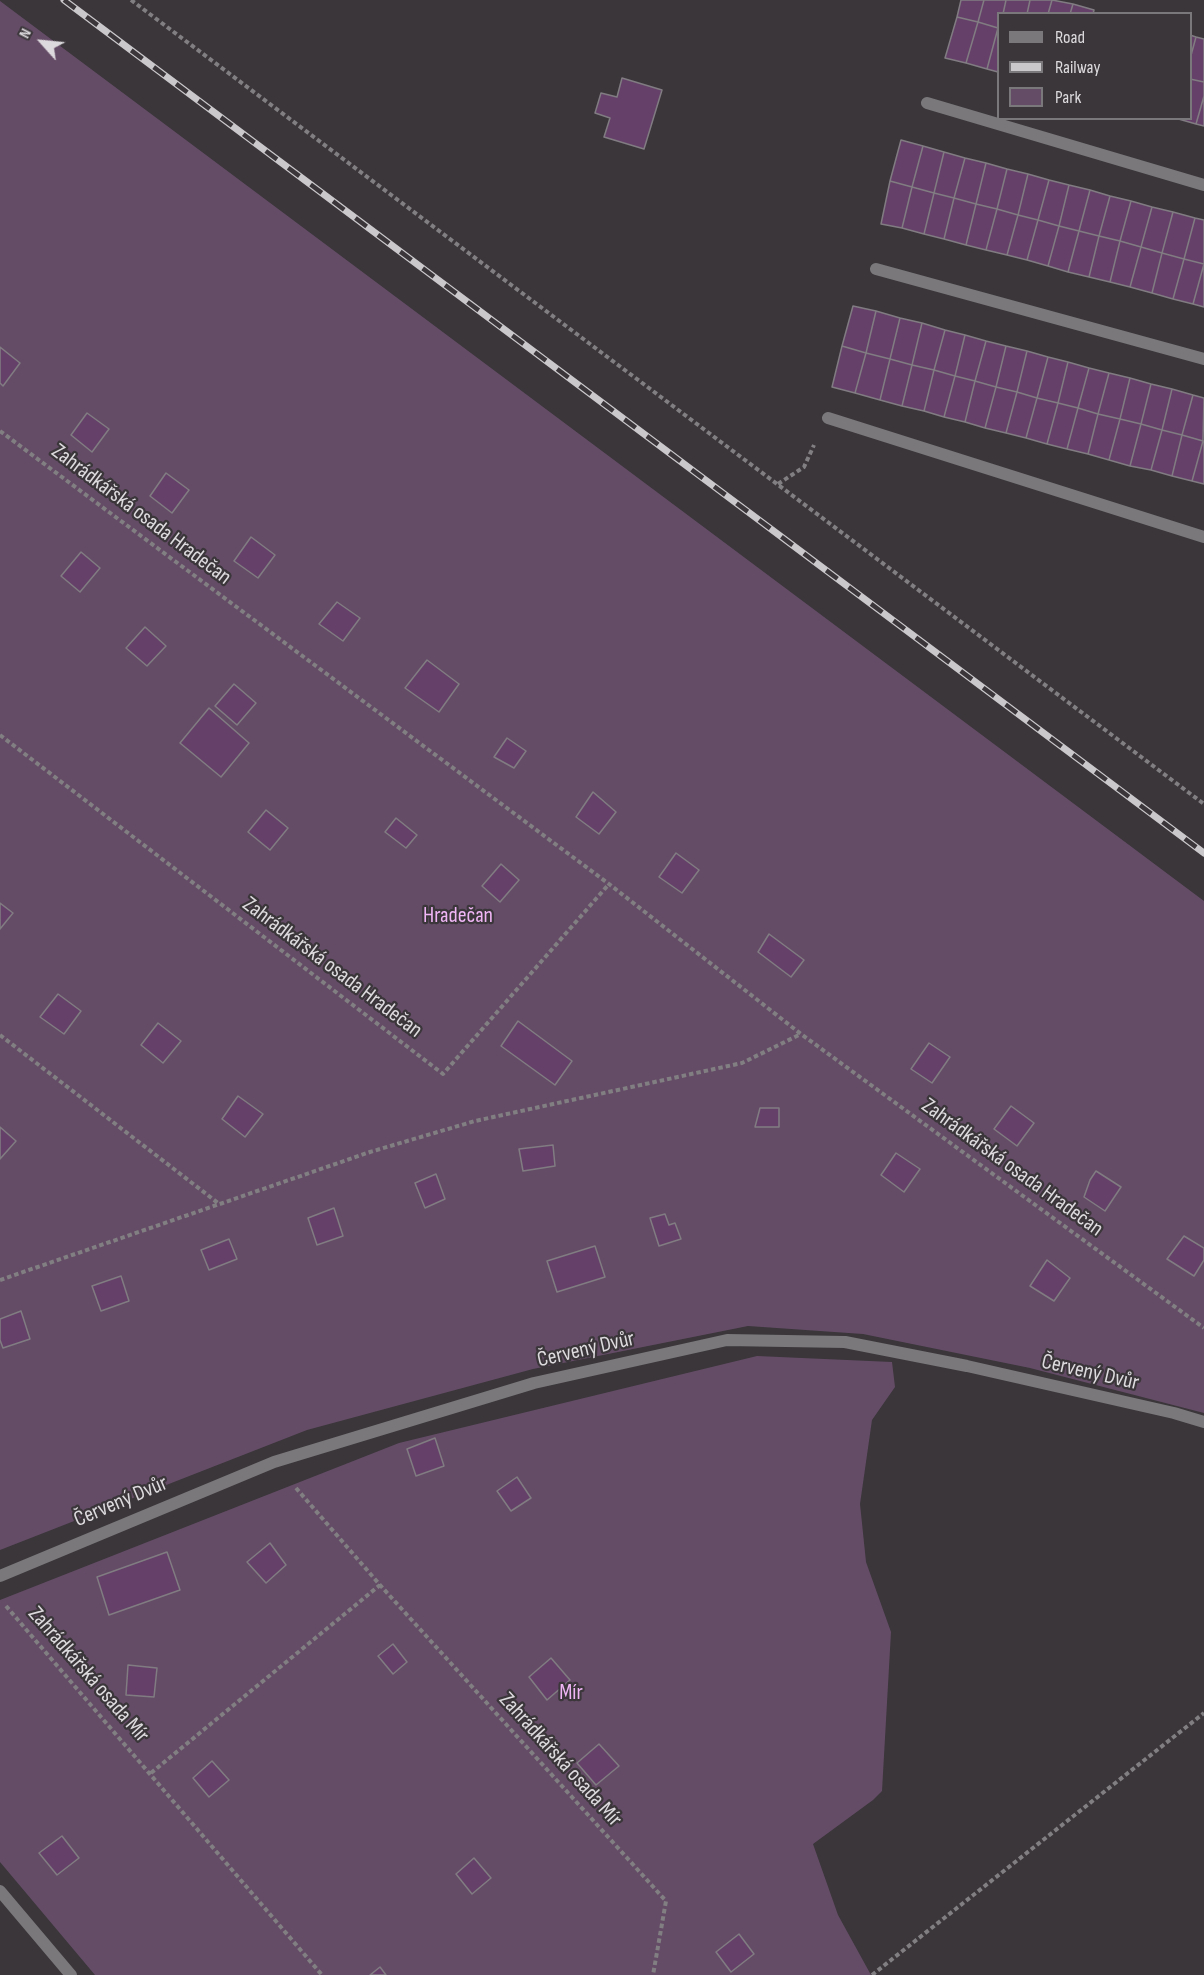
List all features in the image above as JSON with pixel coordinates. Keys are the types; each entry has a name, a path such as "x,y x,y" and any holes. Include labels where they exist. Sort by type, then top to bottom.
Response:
{"street":[{"path":"927,103 1204,185"},
{"path":"876,269 1204,358"},
{"path":"828,418 1204,537"},
{"name":"Červený Dvůr","path":"0,1575 274,1462 534,1383 727,1340 845,1342 978,1369 1174,1413 1204,1422"},
{"path":"0,1891 71,1975"}],"path":[{"path":"131,0 1204,804"},
{"path":"778,484 804,467 828,418"},
{"name":"Zahrádkářská osada Hradečan","path":"0,430 609,884 801,1034 1204,1328"},
{"name":"Zahrádkářská osada Hradečan","path":"0,735 442,1074 609,884"},
{"path":"0,1280 370,1152 475,1121 742,1063 801,1034"},
{"path":"0,1035 218,1203"},
{"name":"Zahrádkářská osada Mír","path":"274,1462 380,1586 666,1901 653,1975"},
{"name":"Zahrádkářská osada Mír","path":"151,1773 380,1586"},
{"name":"Zahrádkářská osada Mír","path":"2,1601 322,1975"},
{"path":"872,1975 1204,1713"}],"green space":[{"name":"Hradečan","path":"0,1 1204,901 1204,1413 1030,1368 863,1334 748,1326 533,1369 307,1430 0,1550"},
{"name":"Mír","path":"757,1356 892,1362 895,1387 872,1420 860,1504 866,1562 891,1632 882,1791 813,1844 838,1915 871,1975 95,1975 0,1862 0,1600 399,1443"}],"building":[{"path":"961,0 984,0 978,22 957,17"},
{"path":"984,0 1006,0 1003,12 997,12 997,28 978,22"},
{"path":"1006,0 1030,0 1027,12 1003,12"},
{"path":"1030,0 1052,0 1049,12 1027,12"},
{"path":"1052,0 1073,4 1071,12 1049,12"},
{"path":"1073,4 1094,10 1094,12 1071,12"},
{"path":"957,17 978,22 966,63 945,58"},
{"path":"978,22 997,28 987,69 966,63"},
{"path":"997,32 997,72 987,69"},
{"path":"1192,36 1196,37 1192,52"},
{"path":"1196,37 1204,39 1204,82 1192,79 1192,52"},
{"path":"622,78 662,90 644,149 604,137 610,118 595,113 601,93 617,97"},
{"path":"1192,79 1204,82 1204,96 1196,124 1182,120 1192,120"},
{"path":"1204,96 1204,126 1196,124"},
{"path":"901,140 923,146 912,187 890,181"},
{"path":"923,146 944,152 934,193 912,187"},
{"path":"944,152 965,158 954,198 934,193"},
{"path":"965,158 986,163 976,204 954,198"},
{"path":"986,163 1007,169 997,209 976,204"},
{"path":"1007,169 1028,174 1018,215 997,209"},
{"path":"1028,174 1049,180 1038,220 1018,215"},
{"path":"1049,180 1069,185 1059,226 1038,220"},
{"path":"890,181 912,187 902,228 881,224"},
{"path":"1069,185 1090,190 1079,231 1059,226"},
{"path":"912,187 934,193 924,234 902,228"},
{"path":"1090,190 1110,196 1099,236 1079,231"},
{"path":"934,193 954,198 944,239 924,234"},
{"path":"1110,196 1131,201 1120,241 1099,236"},
{"path":"954,198 976,204 966,245 944,239"},
{"path":"1131,201 1152,207 1141,247 1120,241"},
{"path":"976,204 997,209 986,250 966,245"},
{"path":"1152,207 1173,212 1162,253 1141,247"},
{"path":"997,209 1018,215 1007,255 986,250"},
{"path":"1173,212 1195,218 1184,259 1162,253"},
{"path":"1018,215 1038,220 1027,260 1007,255"},
{"path":"1195,218 1204,220 1204,264 1184,259"},
{"path":"1038,220 1059,226 1048,266 1027,260"},
{"path":"1059,226 1079,231 1068,272 1048,266"},
{"path":"1079,231 1099,236 1089,277 1068,272"},
{"path":"1099,236 1120,241 1110,282 1089,277"},
{"path":"1120,241 1141,247 1130,287 1110,282"},
{"path":"1141,247 1162,253 1152,293 1130,287"},
{"path":"1162,253 1184,259 1173,299 1152,293"},
{"path":"1184,259 1204,264 1193,304 1173,299"},
{"path":"1204,264 1204,307 1193,304"},
{"path":"853,306 876,311 866,353 842,346"},
{"path":"876,311 900,318 890,359 866,353"},
{"path":"900,318 922,323 912,365 890,359"},
{"path":"922,323 945,330 934,370 912,365"},
{"path":"945,330 965,335 955,376 934,370"},
{"path":"965,335 986,341 975,381 955,376"},
{"path":"986,341 1006,346 996,387 975,381"},
{"path":"842,346 866,353 855,393 832,387"},
{"path":"1006,346 1027,351 1017,392 996,387"},
{"path":"0,347 20,363 3,386 0,383"},
{"path":"1027,351 1048,357 1037,398 1017,392"},
{"path":"866,353 890,359 880,400 855,393"},
{"path":"1048,357 1068,362 1058,403 1037,398"},
{"path":"890,359 912,365 902,406 880,400"},
{"path":"1068,362 1089,368 1078,408 1058,403"},
{"path":"912,365 934,370 924,411 902,406"},
{"path":"1089,368 1109,373 1098,414 1078,408"},
{"path":"934,370 955,376 944,417 924,411"},
{"path":"1109,373 1130,378 1120,419 1098,414"},
{"path":"955,376 975,381 965,422 944,417"},
{"path":"1130,378 1151,384 1141,424 1120,419"},
{"path":"975,381 996,387 985,428 965,422"},
{"path":"1151,384 1172,389 1162,430 1141,424"},
{"path":"996,387 1017,392 1006,433 985,428"},
{"path":"1172,389 1193,395 1182,435 1162,430"},
{"path":"1017,392 1037,398 1026,438 1006,433"},
{"path":"1193,395 1204,398 1203,441 1182,435"},
{"path":"1037,398 1058,403 1047,444 1026,438"},
{"path":"1058,403 1078,408 1067,449 1047,444"},
{"path":"1078,408 1098,414 1088,454 1067,449"},
{"path":"87,413 109,429 92,452 71,435"},
{"path":"1098,414 1120,419 1109,460 1088,454"},
{"path":"1120,419 1141,424 1130,466 1109,460"},
{"path":"1141,424 1162,430 1151,470 1130,466"},
{"path":"1162,430 1182,435 1172,476 1151,470"},
{"path":"1182,435 1203,441 1192,481 1172,476"},
{"path":"1204,441 1204,484 1192,481"},
{"path":"166,473 189,490 172,513 150,496"},
{"path":"251,537 275,555 258,578 234,561"},
{"path":"81,552 100,568 80,592 61,576"},
{"path":"337,602 360,618 343,641 319,624"},
{"path":"145,627 166,646 147,666 126,648"},
{"path":"427,660 459,684 439,712 405,688"},
{"path":"234,684 256,703 237,725 215,706"},
{"path":"209,708 249,743 221,777 180,743"},
{"path":"507,738 526,751 514,768 494,757"},
{"path":"593,792 616,812 599,834 576,817"},
{"path":"266,810 288,828 270,850 248,832"},
{"path":"396,818 417,835 406,848 385,832"},
{"path":"676,853 699,870 682,893 659,877"},
{"path":"501,864 519,880 500,902 482,886"},
{"path":"0,903 13,913 0,929"},
{"path":"769,934 804,960 791,977 758,952"},
{"path":"58,994 81,1011 64,1034 40,1017"},
{"path":"518,1021 572,1061 555,1085 501,1046"},
{"path":"158,1023 181,1041 163,1063 141,1045"},
{"path":"929,1043 950,1057 932,1083 911,1069"},
{"path":"238,1096 263,1114 245,1137 222,1119"},
{"path":"1011,1106 1034,1123 1017,1146 994,1129"},
{"path":"760,1108 779,1108 779,1127 755,1127"},
{"path":"0,1127 16,1141 0,1159"},
{"path":"553,1145 555,1166 523,1171 519,1149"},
{"path":"896,1153 920,1169 904,1192 881,1175"},
{"path":"1096,1171 1121,1187 1105,1211 1084,1197"},
{"path":"436,1174 445,1199 425,1208 415,1183"},
{"path":"334,1208 343,1236 317,1245 308,1218"},
{"path":"665,1214 669,1225 675,1223 681,1239 659,1246 650,1218"},
{"path":"1184,1236 1204,1248 1204,1260 1194,1276 1167,1259"},
{"path":"229,1239 237,1259 209,1270 201,1250"},
{"path":"595,1246 605,1277 557,1292 547,1261"},
{"path":"1047,1260 1070,1278 1054,1301 1030,1286"},
{"path":"121,1276 129,1301 101,1311 92,1286"},
{"path":"21,1311 30,1339 3,1348 0,1340 0,1319"},
{"path":"435,1438 444,1466 416,1476 407,1449"},
{"path":"517,1477 531,1498 511,1511 497,1491"},
{"path":"270,1543 286,1565 266,1583 247,1562"},
{"path":"167,1552 180,1590 109,1615 97,1577"},
{"path":"393,1644 407,1662 393,1674 378,1656"},
{"path":"551,1658 570,1680 547,1700 529,1677"},
{"path":"128,1665 157,1668 154,1697 126,1695"},
{"path":"599,1744 619,1766 596,1785 577,1763"},
{"path":"212,1761 229,1780 209,1797 193,1778"},
{"path":"62,1836 79,1858 57,1875 39,1853"},
{"path":"474,1858 491,1878 472,1894 456,1874"},
{"path":"739,1934 754,1954 731,1972 716,1952"},
{"path":"380,1967 386,1975 370,1975"}],"railway":[{"path":"64,0 1204,853"}]}
